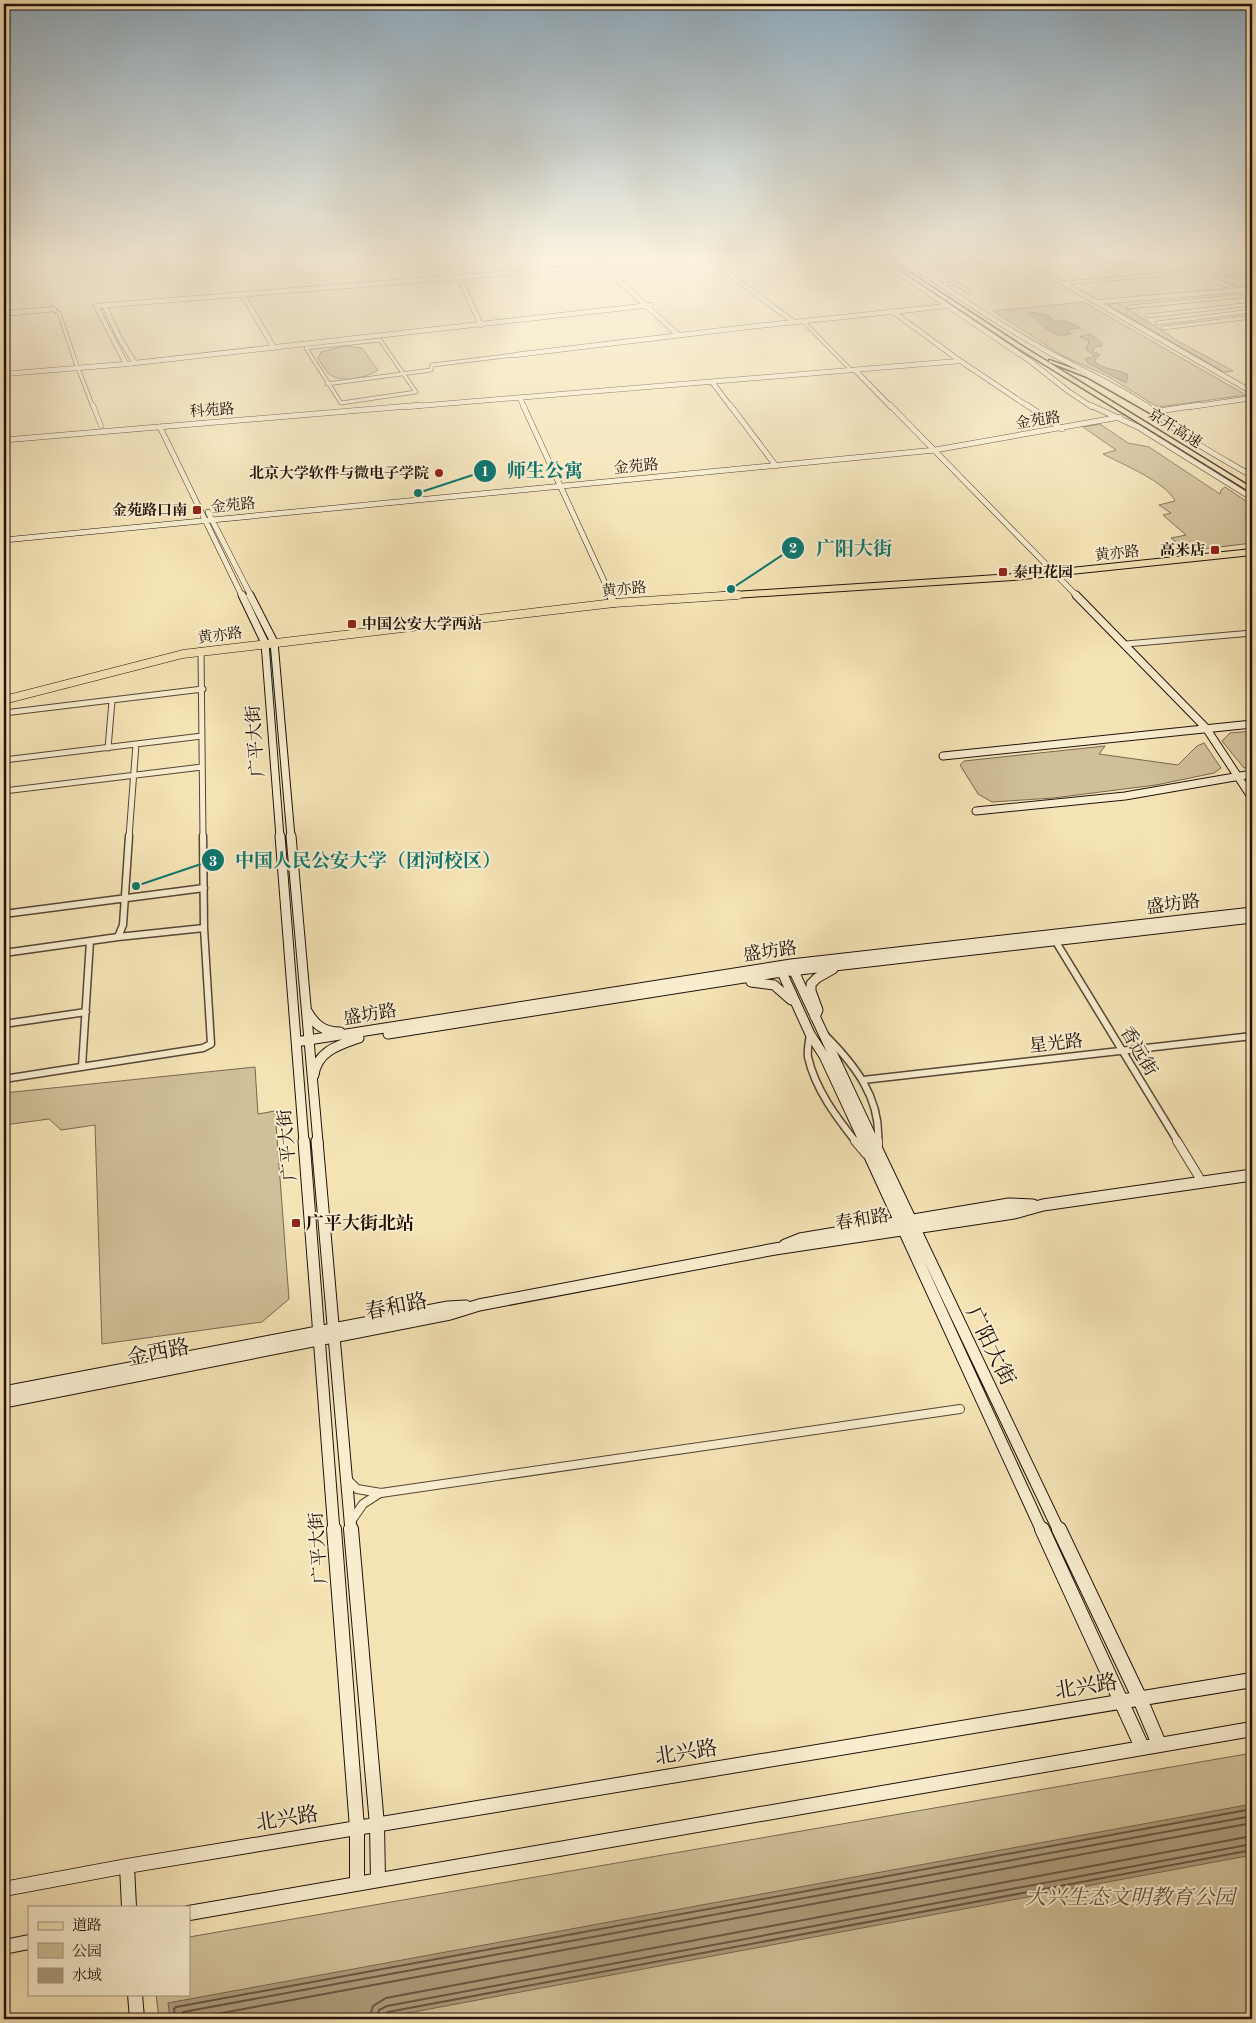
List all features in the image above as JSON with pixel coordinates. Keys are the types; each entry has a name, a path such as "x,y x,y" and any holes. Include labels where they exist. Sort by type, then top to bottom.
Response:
{"highway":[{"name":"京开高速","path":"1026,351 1252,491"},
{"name":"京开高速","path":"1035,351 1252,485"},
{"path":"1046,358 1089,376 1152,412"},
{"path":"1038,359 1060,381 1120,417"}],"main road":[{"name":"黄亦路","path":"1052,572 1252,548"},
{"name":"黄亦路","path":"4,695 188,647 268,640 614,601 1052,572 1252,552"},
{"name":"黄亦路","path":"4,700 183,654 268,640"}],"street":[{"path":"72,351 101,426"},
{"path":"119,351 125,363"},
{"path":"128,351 134,362"},
{"path":"4,373 233,351"},
{"path":"308,351 327,384 341,403 416,392 388,351"},
{"path":"327,384 432,370 432,365 543,351"},
{"path":"834,351 935,450 1206,728 1252,798"},
{"path":"946,351 1062,429"},
{"path":"1016,351 1030,361 1052,381 1092,407 1120,417 1252,498"},
{"path":"1047,351 1100,378 1140,401 1166,424 1252,476"},
{"path":"1183,351 1252,392"},
{"name":"科苑路","path":"4,440 959,361"},
{"path":"712,382 776,466"},
{"path":"520,398 614,601"},
{"path":"1152,412 1252,398"},
{"path":"360,400 365,410"},
{"name":"金苑路","path":"4,540 935,450 1062,429 1120,417"},
{"name":"广平大街","path":"163,427 268,640 308,1044 347,1479 377,1825 378,1880"},
{"path":"1126,644 1252,634"},
{"name":"广平大街","path":"268,640 296,1045 357,1828 357,1883"},
{"path":"4,1078 203,1048 210,1044 204,928 203,689 201,651"},
{"path":"4,713 203,689"},
{"path":"108,748 112,701"},
{"path":"943,756 1252,724"},
{"path":"4,760 202,736"},
{"path":"118,937 123,925 136,744"},
{"path":"4,791 202,767"},
{"path":"976,810 1125,796 1252,774"},
{"path":"4,914 204,888"},
{"name":"盛坊路","path":"296,1045 359,1038 716,982 786,968 843,966 1252,912"},
{"name":"盛坊路","path":"308,1044 385,1028 786,968 1252,918"},
{"path":"4,953 118,937 204,928"},
{"name":"香远街","path":"1053,938 1202,1182"},
{"path":"82,1066 90,941"},
{"path":"815,1017 818,1010 811,991 811,984 826,972 843,966"},
{"name":"广阳大街","path":"786,968 798,1007 810,1034 824,1056 871,1159 907,1226 1140,1699 1159,1744"},
{"name":"广阳大街","path":"786,968 815,1017 878,1149 907,1226 1142,1747"},
{"path":"716,982 736,984 760,982 772,984 781,988 798,1007"},
{"path":"304,1005 318,1028 327,1031 385,1028"},
{"path":"4,1024 86,1012"},
{"path":"822,1032 850,1059 875,1106 879,1122 878,1149"},
{"name":"星光路","path":"862,1080 1252,1036"},
{"path":"312,1087 315,1082 314,1070 320,1058 343,1044 359,1038"},
{"name":"春和路","path":"320,1335 450,1314 479,1305 776,1248 803,1246 907,1226 1014,1213 1043,1205 1252,1175"},
{"name":"金西路","path":"4,1392 320,1335"},
{"name":"金西路","path":"4,1402 320,1335"},
{"path":"351,1526 353,1517 368,1498 381,1493 960,1409"},
{"path":"347,1479 357,1489 381,1493"},
{"name":"北兴路","path":"4,1889 128,1866 1252,1680"},
{"path":"190,1913 1252,1728"},
{"path":"128,1866 129,1906"},
{"path":"4,1947 28,1942"},
{"path":"135,1996 137,2019"}],"green space":[{"path":"364,351 378,370 354,379 340,379 329,374 318,358 321,352"},
{"path":"1055,351 1170,351 1246,395 1158,407 1107,376"},
{"path":"1188,351 1197,351 1233,371 1224,372"},
{"path":"1100,424 1128,443 1149,447 1220,494 1221,490 1225,487 1252,505 1252,543 1187,551 1171,538 1186,535 1163,515 1171,513 1159,505 1175,501 1163,487 1153,480 1103,454 1116,450 1083,427"},
{"path":"1252,731 1252,768 1244,768 1222,741 1230,733"},
{"path":"1204,743 1221,768 1214,773 1156,785 1053,798 992,802 978,794 960,765 964,761 1105,746 1099,754 1178,765 1197,746"},
{"path":"255,1067 258,1114 275,1111 289,1299 262,1322 102,1344 95,1125 61,1130 49,1119 4,1125 4,1093"},
{"name":"大兴生态文明教育公园","path":"1252,1753 1252,2019 159,2019 156,1996 190,1996 190,1937"}],"water":[{"path":"1089,351 1100,355 1095,359 1095,362 1099,365 1128,375 1126,383 1088,363 1085,359 1095,356"},
{"path":"1252,1804 1252,1855 376,2019 170,2019 168,2003"}],"place":[{"name":"北京大学软件与微电子学院","path":"439,473"},
{"name":"师生公寓","path":"418,493"},
{"name":"金苑路口南","path":"197,510"},
{"name":"高米店","path":"1215,550"},
{"name":"泰中花园","path":"1003,572"},
{"name":"广阳大街","path":"731,589"},
{"name":"中国公安大学西站","path":"352,624"},
{"name":"中国人民公安大学（团河校区）","path":"136,886"},
{"name":"广平大街北站","path":"296,1223"}]}
